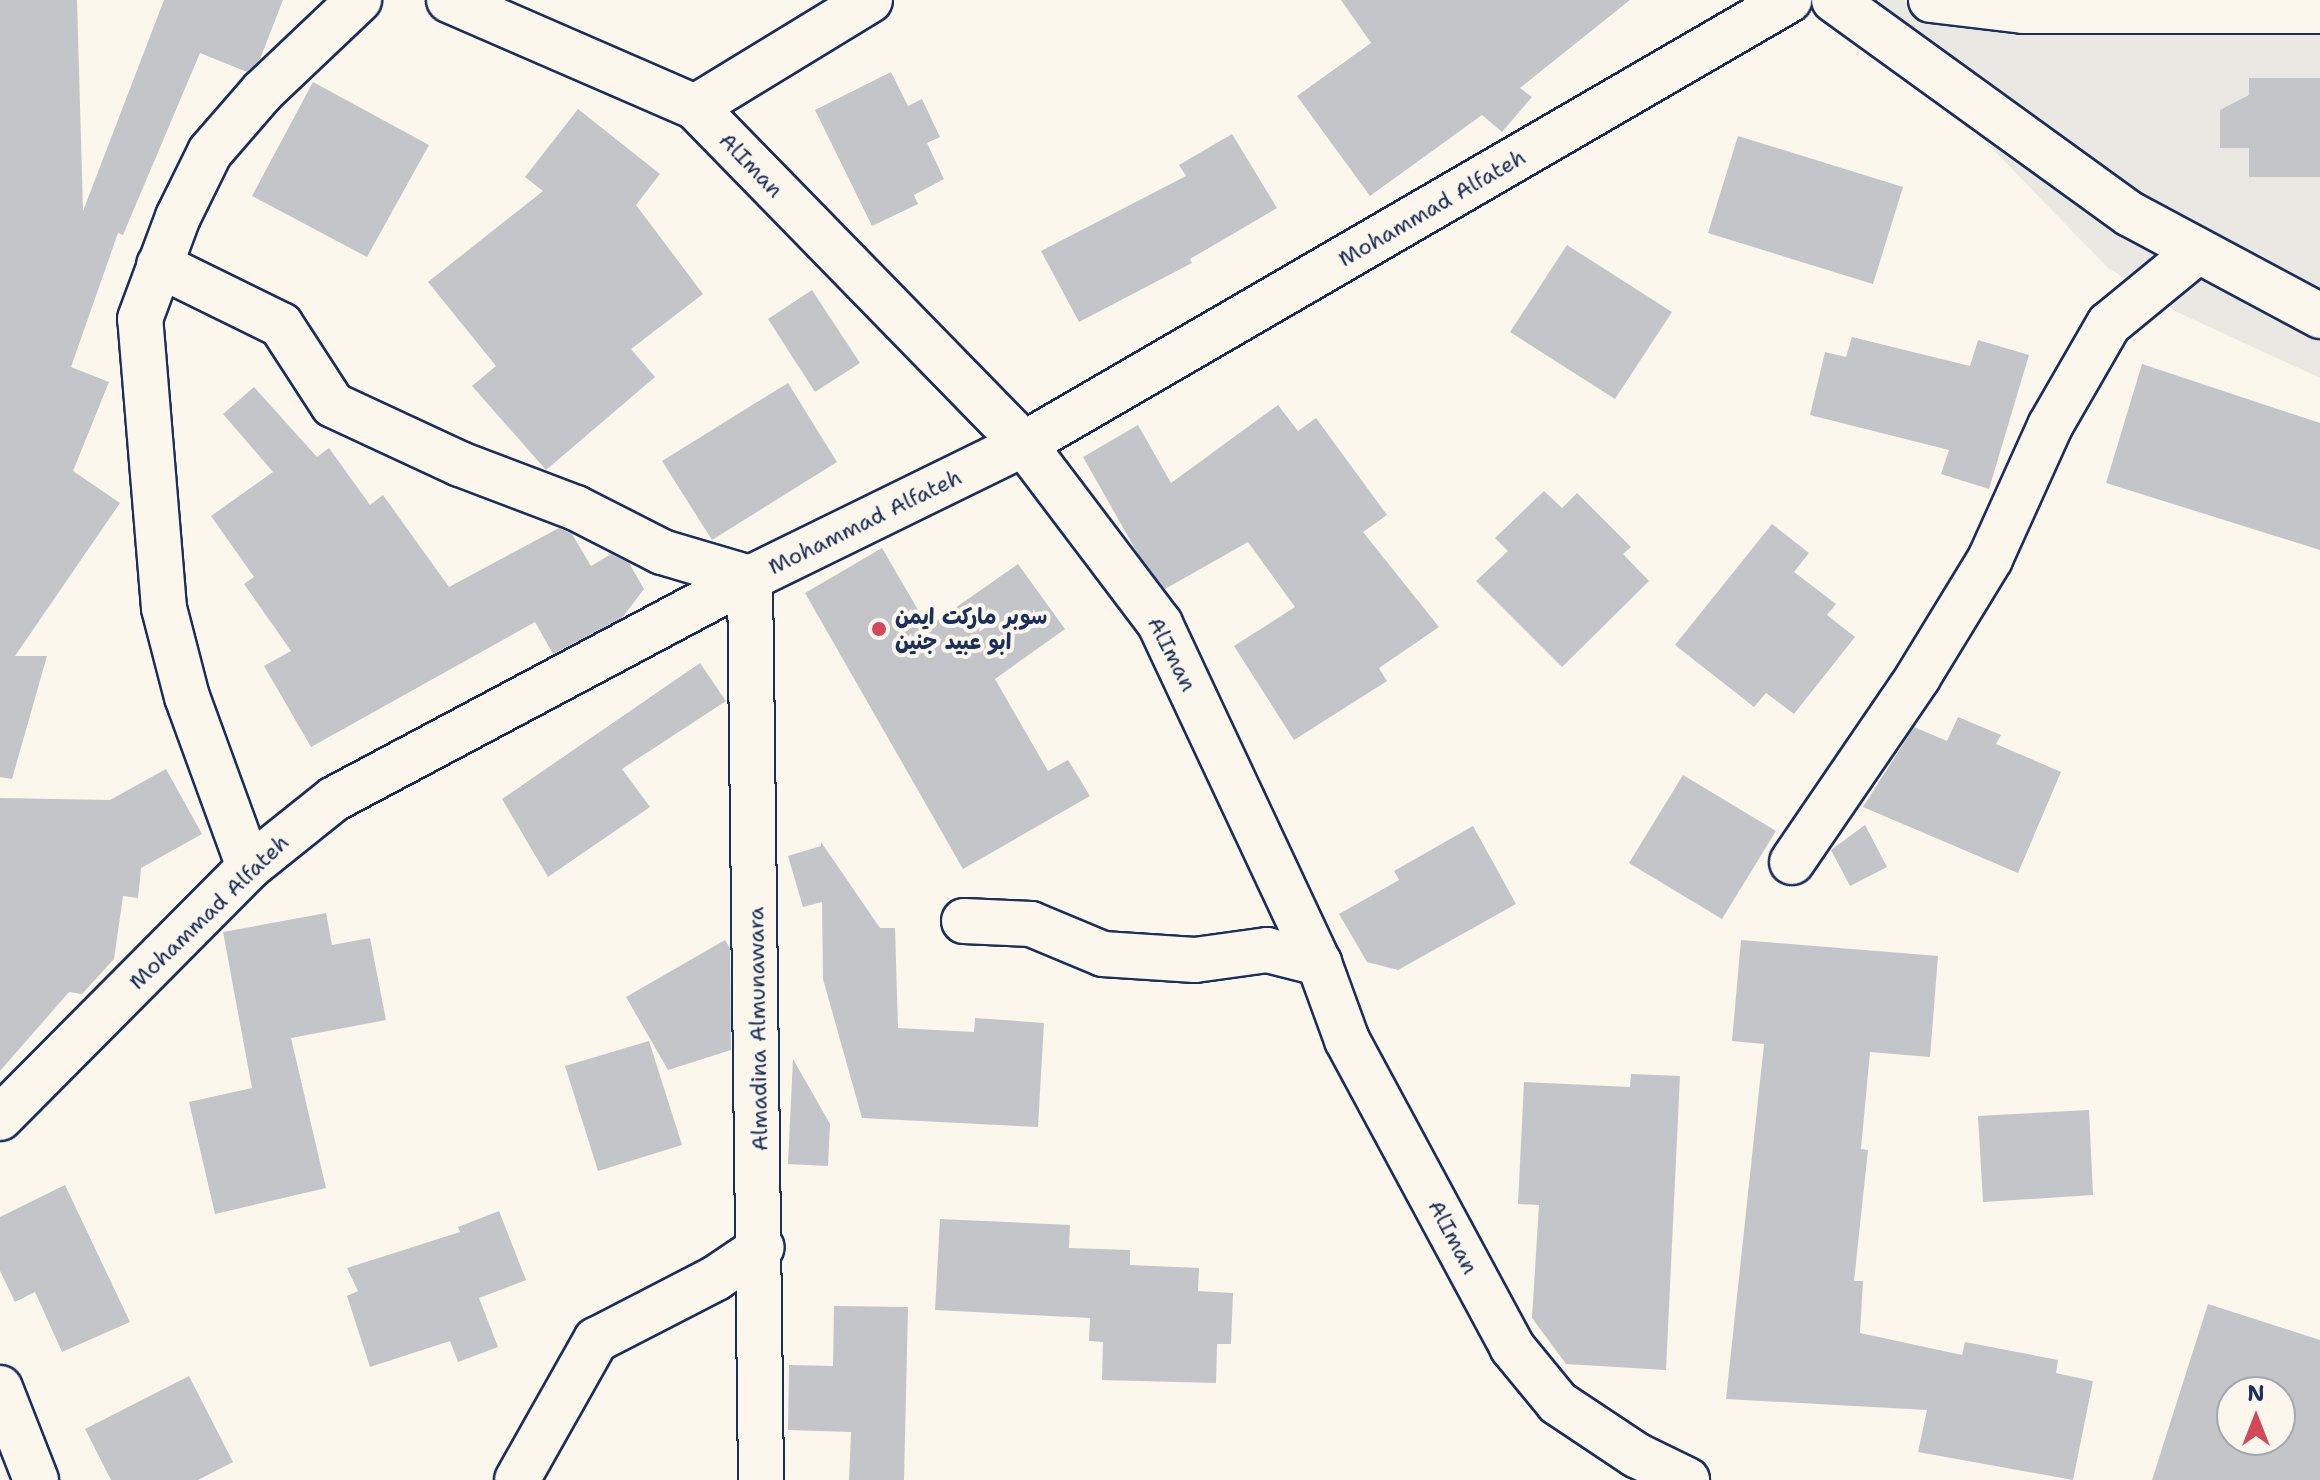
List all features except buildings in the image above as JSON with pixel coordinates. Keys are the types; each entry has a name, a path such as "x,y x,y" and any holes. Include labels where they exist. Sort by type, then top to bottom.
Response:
{"street":[{"name":"AlIman","path":"449,0 695,107 1024,444 1160,624 1319,963 1347,1040 1512,1347 1558,1403 1636,1455 1687,1480"},
{"path":"695,107 870,0"},
{"name":"Mohammad Alfateh","path":"0,1118 249,867 334,799 750,578 1024,444 1789,0"},
{"path":"1834,0 2130,214 2320,316"},
{"path":"1931,0 2025,6 2320,11"},
{"path":"249,867 187,697 164,608 140,319 159,265 210,152 348,9"},
{"path":"1792,862 1918,677 1990,559 2050,426 2109,324 2198,251"},
{"path":"159,265 281,325 333,405 460,464 576,508 662,552 750,578"},
{"name":"Almadina Almunawara","path":"750,578 762,1247 761,1480"},
{"path":"964,921 1031,924 1103,954 1195,960 1267,950 1319,963"},
{"path":"517,1480 596,1340 716,1278 762,1247"},
{"path":"0,1388 36,1480"}],"shaded area":[{"path":"1848,0 2320,0 2320,378 2177,312 2107,267"}],"place":[{"name":"سوبر ماركت ايمن ابو عبيد جنين","path":"879,629"}]}
